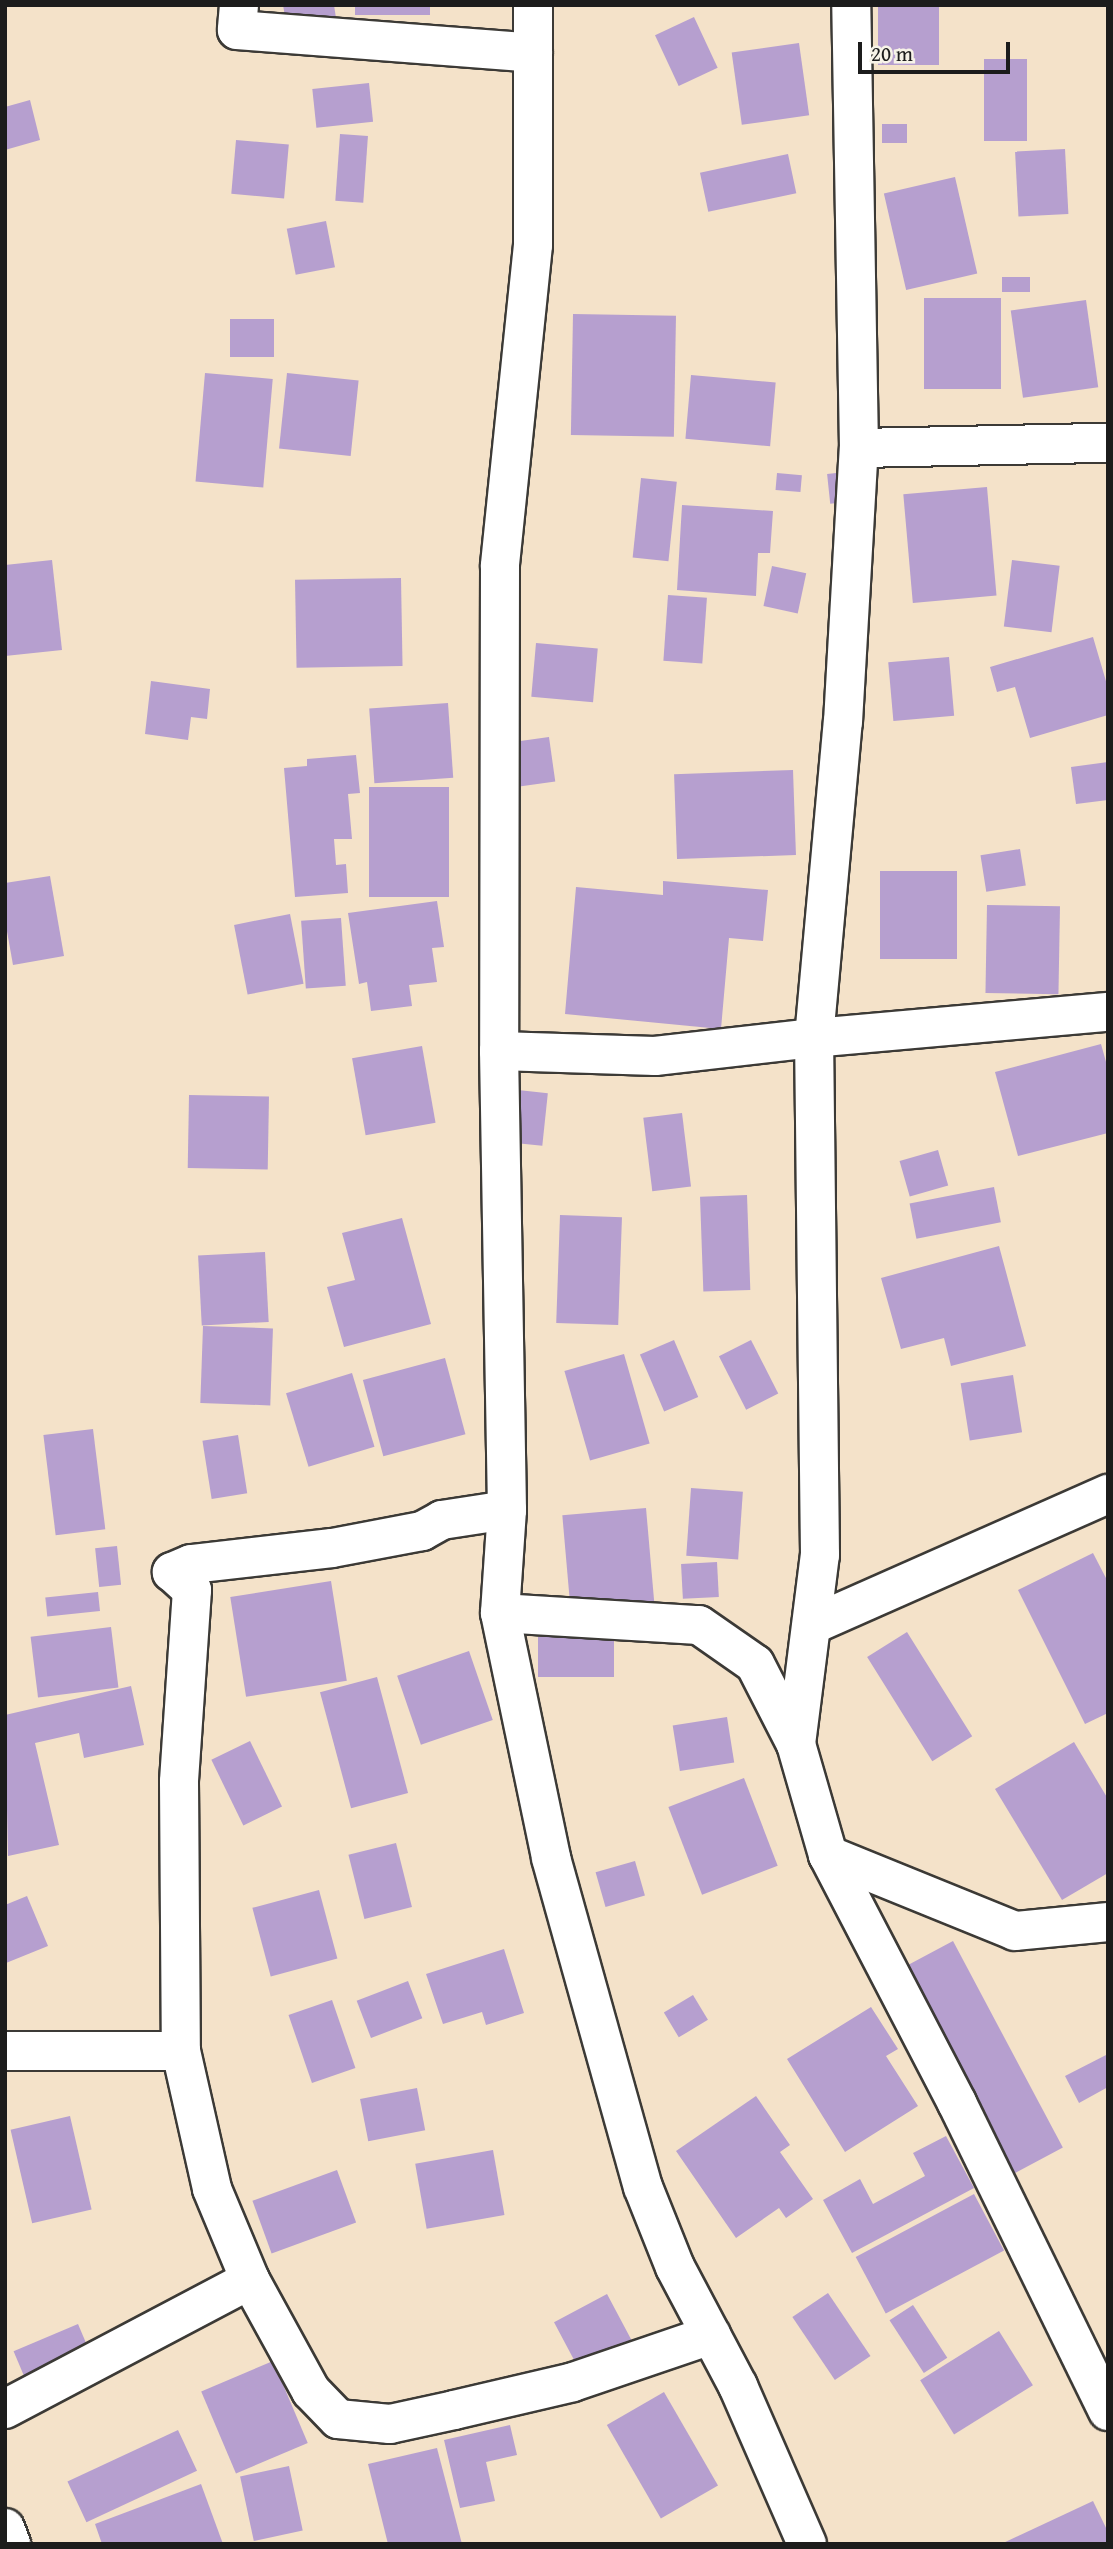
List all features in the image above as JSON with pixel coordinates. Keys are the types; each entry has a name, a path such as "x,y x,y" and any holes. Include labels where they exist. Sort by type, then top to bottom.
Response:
{"street":[{"path":"239,5 237,30 533,53"},
{"path":"533,5 533,245 500,566 499,1051 506,1510 500,1613 551,1858 613,2084 652,2210 675,2267 738,2386 807,2544"},
{"path":"796,1744 820,1555 814,1038 843,722 859,448 851,5"},
{"path":"859,448 1108,443"},
{"path":"499,1051 655,1056 814,1038 1108,1012"},
{"path":"812,1625 1108,1494"},
{"path":"506,1510 442,1520 422,1531 332,1548 191,1564 172,1572 192,1590 179,1782 181,2051 212,2189 250,2280 311,2391 338,2419 390,2424 454,2410 573,2382 711,2335"},
{"path":"500,1613 699,1625 755,1664 796,1744 828,1855 957,2102 1108,2411"},
{"path":"828,1855 1014,1931 1108,1922"},
{"path":"5,2052 181,2051"},
{"path":"5,2409 250,2280"},
{"path":"5,2528 11,2544"}],"building":[{"path":"283,5 334,5 336,18 287,28"},
{"path":"355,5 430,5 430,15 355,15"},
{"path":"878,5 939,5 939,65 878,65"},
{"path":"694,17 718,68 679,86 655,35"},
{"path":"799,43 809,115 742,125 732,52"},
{"path":"984,59 1027,59 1027,141 984,141"},
{"path":"369,83 373,122 316,128 312,89"},
{"path":"30,100 40,140 5,150 5,107"},
{"path":"882,124 907,124 907,143 882,143"},
{"path":"340,134 368,136 363,203 335,201"},
{"path":"236,140 289,145 284,198 231,194"},
{"path":"1065,149 1068,214 1018,217 1015,152"},
{"path":"788,154 796,193 708,212 700,173"},
{"path":"955,177 977,273 906,290 884,193"},
{"path":"326,221 335,267 296,275 287,229"},
{"path":"1002,277 1030,277 1030,292 1002,292"},
{"path":"924,298 1001,298 1001,389 924,389"},
{"path":"1086,300 1098,387 1023,398 1011,311"},
{"path":"573,314 676,316 674,437 571,435"},
{"path":"230,319 274,319 274,357 230,357"},
{"path":"205,373 273,379 263,488 196,482"},
{"path":"287,373 359,381 351,456 279,449"},
{"path":"691,375 776,382 770,446 685,439"},
{"path":"845,472 848,502 830,504 827,474"},
{"path":"777,473 802,475 800,492 776,490"},
{"path":"641,478 677,482 668,561 633,558"},
{"path":"987,487 996,596 913,603 903,494"},
{"path":"682,505 773,511 770,553 758,553 756,596 677,590"},
{"path":"52,560 62,650 5,656 5,565"},
{"path":"1012,560 1060,566 1051,632 1004,627"},
{"path":"772,566 806,573 798,613 763,606"},
{"path":"401,578 403,666 297,668 295,580"},
{"path":"668,595 707,598 702,664 663,661"},
{"path":"1093,637 1108,688 1108,715 1030,738 1015,687 997,692 990,667"},
{"path":"536,643 598,648 593,702 531,697"},
{"path":"949,657 954,716 893,721 888,662"},
{"path":"151,681 210,689 207,719 191,717 188,740 145,734"},
{"path":"448,703 453,778 374,783 369,709"},
{"path":"549,737 555,782 518,787 511,742"},
{"path":"356,755 360,793 348,794 352,839 334,839 336,865 346,864 348,893 295,897 284,768 307,766 307,759"},
{"path":"1108,762 1108,800 1076,804 1071,767"},
{"path":"793,770 796,855 677,859 674,774"},
{"path":"369,787 449,787 449,897 369,897"},
{"path":"1020,849 1026,886 986,892 980,855"},
{"path":"880,871 957,871 957,959 880,959"},
{"path":"50,876 64,956 13,965 5,920 5,883"},
{"path":"663,881 768,890 763,941 729,938 721,1029 565,1014 576,887 663,895"},
{"path":"437,901 444,947 432,948 437,982 409,985 412,1006 371,1011 367,982 359,984 348,913"},
{"path":"987,905 1060,906 1058,994 985,993"},
{"path":"290,914 304,984 248,995 234,925"},
{"path":"341,918 346,986 306,989 301,921"},
{"path":"1101,1044 1108,1069 1108,1133 1018,1156 995,1072"},
{"path":"422,1046 436,1123 366,1135 352,1058"},
{"path":"518,1090 548,1093 542,1146 512,1143"},
{"path":"189,1095 269,1096 268,1169 188,1168"},
{"path":"682,1113 691,1186 652,1191 643,1118"},
{"path":"938,1150 948,1186 910,1197 900,1161"},
{"path":"994,1187 1001,1222 916,1239 910,1203"},
{"path":"747,1195 750,1290 703,1292 700,1197"},
{"path":"560,1215 622,1217 618,1325 556,1323"},
{"path":"402,1218 431,1324 344,1347 327,1287 355,1280 342,1233"},
{"path":"999,1246 1026,1346 951,1366 944,1338 901,1349 881,1278"},
{"path":"265,1252 269,1322 202,1325 198,1256"},
{"path":"203,1326 273,1328 270,1405 200,1403"},
{"path":"674,1340 698,1397 664,1412 640,1354"},
{"path":"751,1340 778,1393 746,1410 719,1356"},
{"path":"624,1354 650,1443 590,1460 564,1371"},
{"path":"445,1358 465,1434 383,1456 363,1380"},
{"path":"352,1373 375,1447 309,1467 286,1393"},
{"path":"1013,1375 1022,1432 970,1441 961,1383"},
{"path":"93,1429 105,1529 56,1535 43,1435"},
{"path":"238,1435 247,1493 212,1499 202,1441"},
{"path":"691,1488 743,1492 738,1559 686,1556"},
{"path":"646,1508 654,1603 571,1610 562,1515"},
{"path":"117,1546 121,1585 99,1587 95,1548"},
{"path":"1093,1553 1108,1582 1108,1713 1085,1724 1018,1590"},
{"path":"717,1562 719,1597 683,1599 681,1564"},
{"path":"331,1581 347,1681 246,1697 230,1597"},
{"path":"98,1592 100,1611 47,1616 45,1598"},
{"path":"111,1627 118,1688 38,1697 31,1637"},
{"path":"907,1632 972,1736 932,1761 867,1657"},
{"path":"538,1637 614,1637 614,1677 538,1677"},
{"path":"469,1651 493,1720 421,1745 397,1676"},
{"path":"377,1677 408,1793 351,1808 320,1692"},
{"path":"131,1686 144,1745 84,1758 79,1733 35,1743 59,1845 8,1856 5,1715"},
{"path":"727,1717 734,1762 680,1771 673,1726"},
{"path":"250,1741 282,1807 243,1825 211,1760"},
{"path":"1074,1742 1108,1799 1108,1873 1062,1900 995,1789"},
{"path":"744,1778 778,1866 702,1895 668,1807"},
{"path":"396,1843 412,1907 364,1919 348,1855"},
{"path":"635,1861 645,1896 606,1907 596,1872"},
{"path":"319,1890 337,1959 271,1976 252,1908"},
{"path":"27,1896 48,1946 6,1963 5,1905"},
{"path":"953,1941 1063,2148 1009,2176 899,1970"},
{"path":"504,1949 524,2013 486,2025 482,2012 443,2024 426,1974"},
{"path":"408,1981 422,2018 371,2038 357,2001"},
{"path":"693,1995 708,2020 679,2037 664,2013"},
{"path":"332,2000 355,2068 312,2083 289,2015"},
{"path":"871,2007 898,2049 886,2056 918,2106 845,2152 787,2059"},
{"path":"1108,2054 1108,2087 1079,2103 1065,2076"},
{"path":"417,2088 425,2130 368,2141 360,2099"},
{"path":"756,2096 790,2145 780,2152 813,2199 786,2218 779,2208 736,2238 676,2151"},
{"path":"70,2116 92,2210 32,2223 11,2130"},
{"path":"946,2136 974,2188 852,2253 823,2200 860,2179 873,2204 925,2176 913,2153"},
{"path":"493,2150 504,2215 427,2229 415,2164"},
{"path":"337,2170 356,2223 272,2253 252,2201"},
{"path":"974,2194 1004,2251 886,2313 856,2257"},
{"path":"828,2293 870,2356 835,2380 792,2317"},
{"path":"607,2294 635,2347 582,2375 554,2322"},
{"path":"913,2305 947,2358 924,2373 890,2320"},
{"path":"78,2324 93,2360 29,2387 14,2351"},
{"path":"999,2331 1033,2385 954,2435 920,2380"},
{"path":"273,2361 308,2443 236,2473 201,2391"},
{"path":"664,2392 718,2486 661,2519 607,2425"},
{"path":"510,2425 517,2455 486,2462 495,2501 460,2508 444,2440"},
{"path":"178,2430 197,2471 86,2522 67,2482"},
{"path":"437,2448 462,2544 388,2544 368,2464"},
{"path":"289,2466 303,2531 254,2541 240,2476"},
{"path":"201,2484 223,2544 102,2544 95,2524"},
{"path":"1093,2501 1108,2532 1108,2542 1001,2544"}]}
